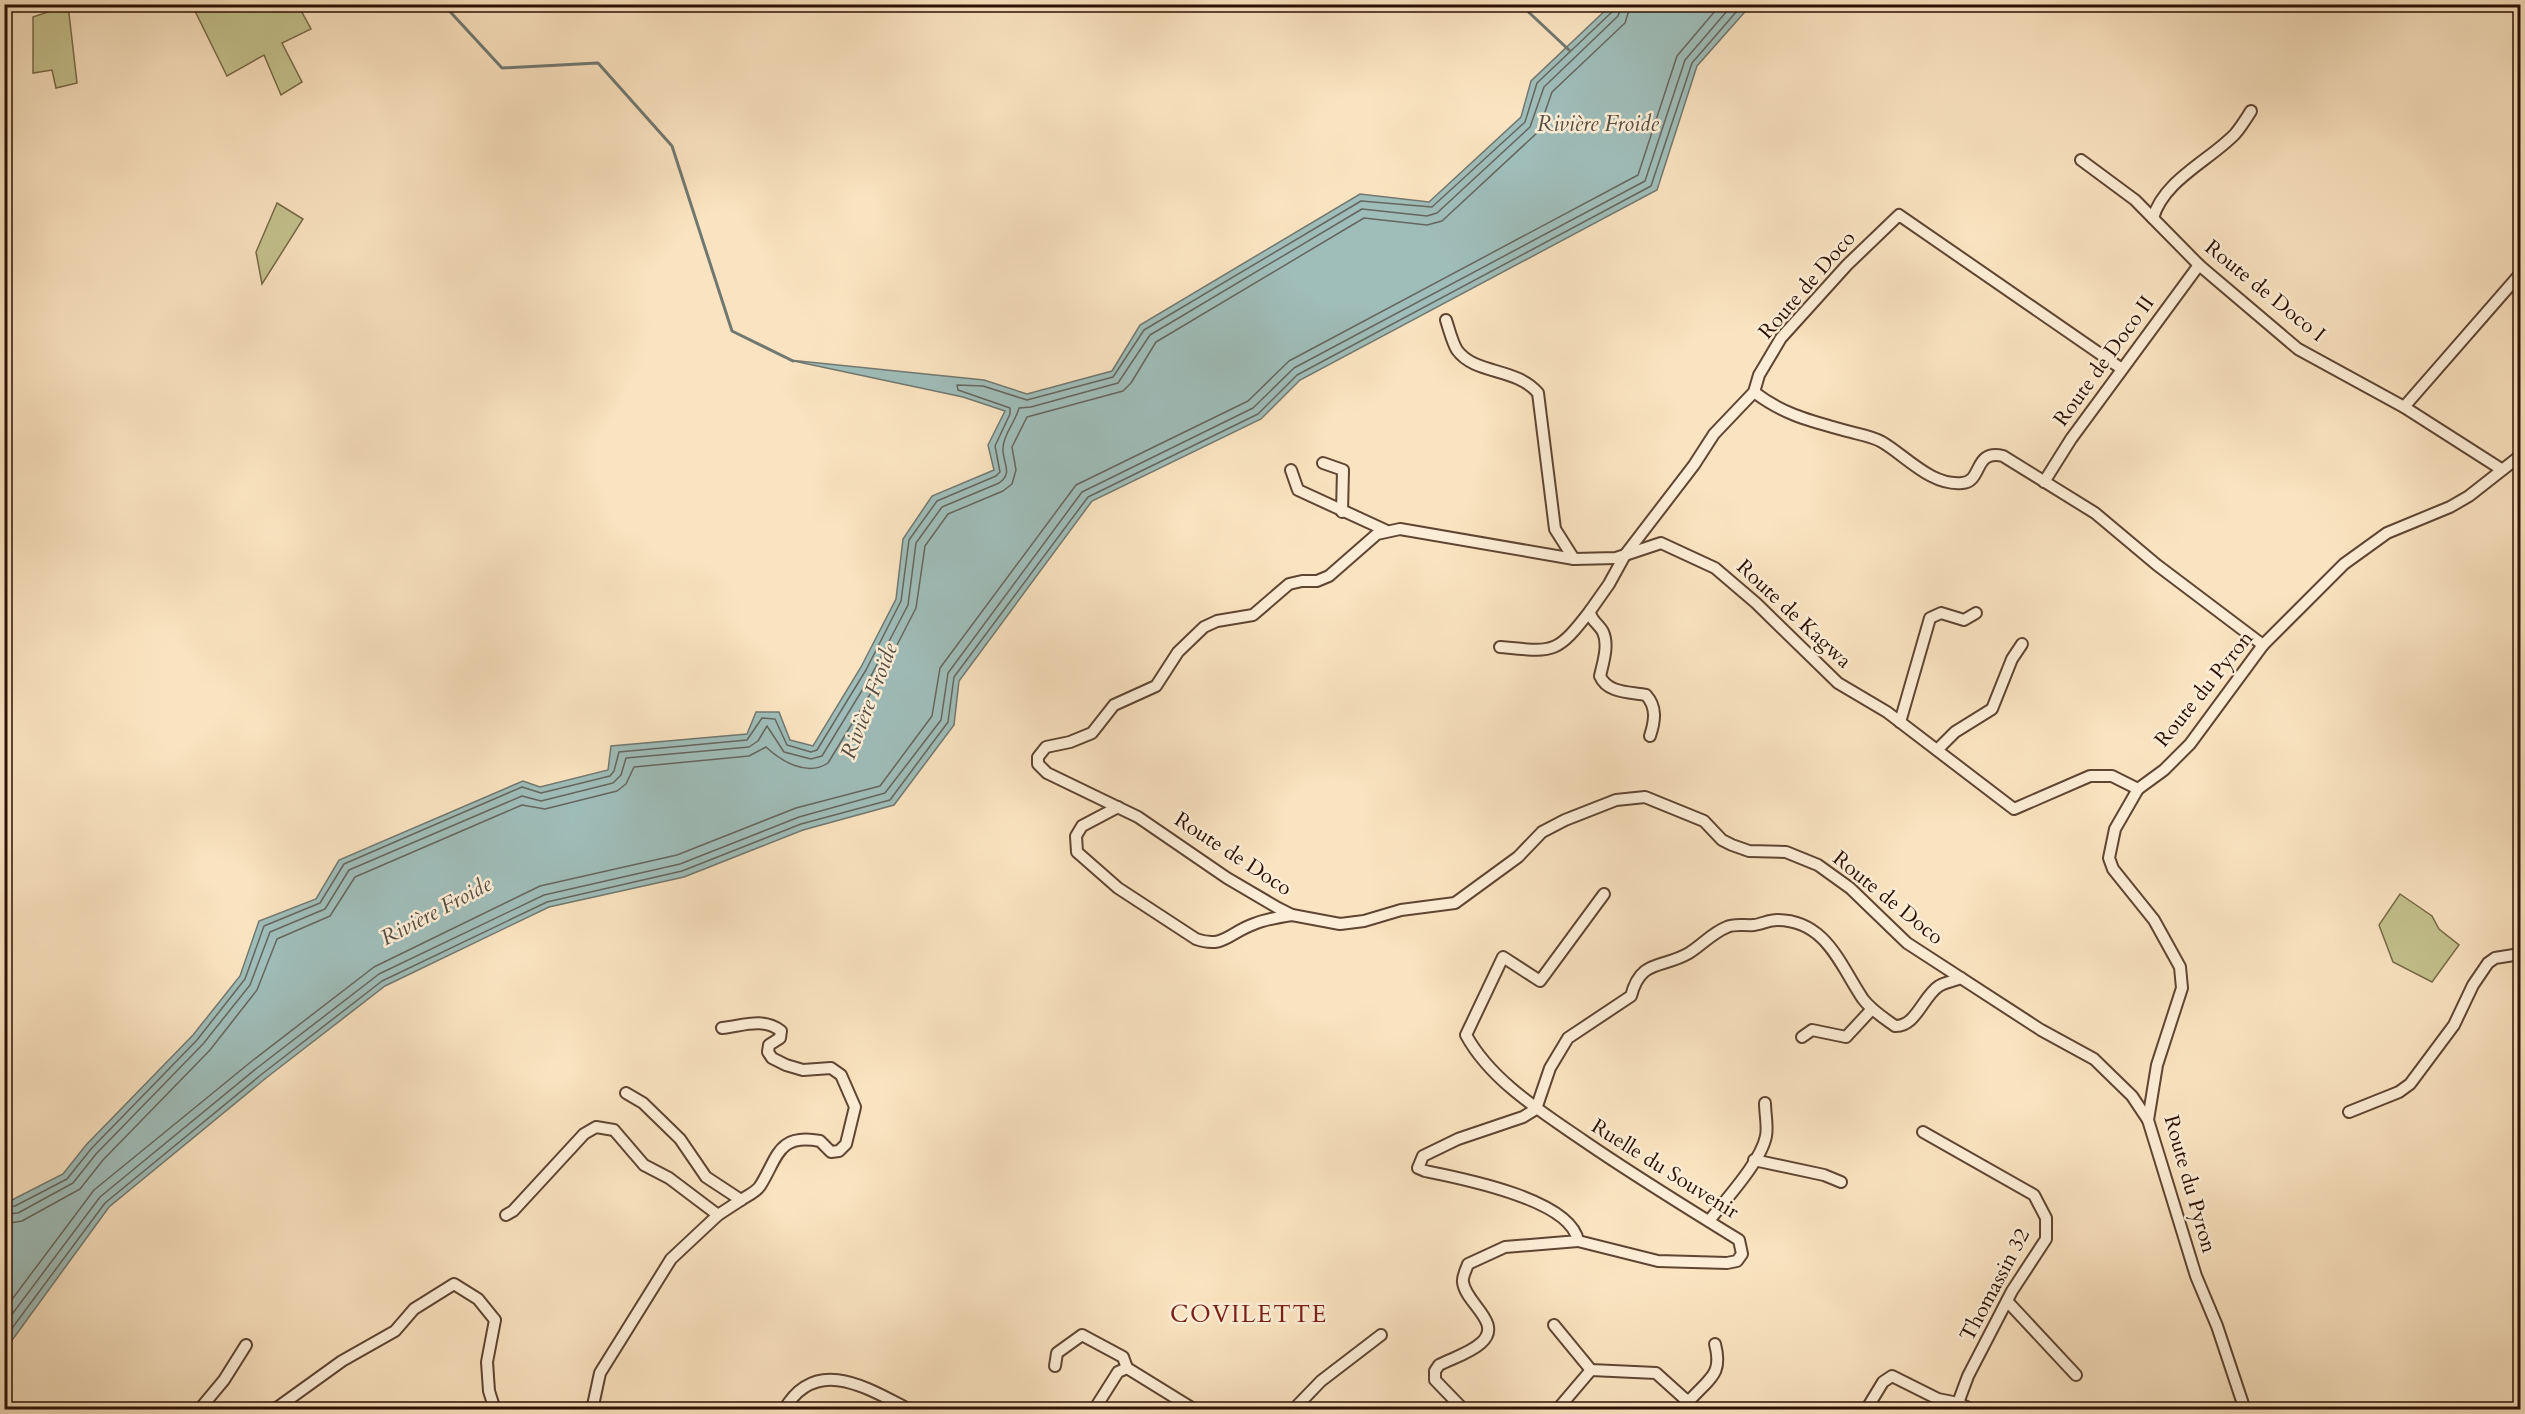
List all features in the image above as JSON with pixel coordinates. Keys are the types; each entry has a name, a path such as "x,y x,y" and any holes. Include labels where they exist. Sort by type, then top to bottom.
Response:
{"street":[{"path":"2153,218 2163,198 2193,168 2235,134 2251,111"},
{"name":"Route de Doco I","path":"2081,160 2135,200 2199,265 2298,349 2404,407 2501,469"},
{"name":"Route de Doco","path":"1754,392 1759,375 1781,338 1847,265 1899,215 2122,369"},
{"name":"Route de Doco II","path":"2044,482 2071,439 2199,265"},
{"path":"2404,407 2520,274"},
{"path":"1446,320 1457,350 1468,361 1518,376 1530,383 1538,393 1555,529 1574,559"},
{"path":"1500,647 1545,651 1561,645 1590,611 1609,584 1625,555 1694,465 1714,434 1754,392 1775,409 1880,440 1916,468 1951,482 1964,483 1971,480 1985,457 1992,454 2003,456 2096,513 2157,565 2263,645"},
{"name":"Route du Pyron","path":"2245,1410 2217,1326 2193,1265 2148,1120 2157,1065 2182,988 2180,967 2154,920 2113,869 2109,858 2115,829 2138,789 2164,770 2190,744 2263,645 2344,564 2387,533 2450,507 2469,496 2520,456"},
{"path":"1323,463 1343,470 1342,512"},
{"path":"1291,470 1298,490 1385,530 1400,529 1574,559"},
{"name":"Route de Doco","path":"1385,530 1377,534 1329,576 1317,581 1289,584 1253,615 1217,621 1203,627 1178,652 1156,686 1114,705 1092,733 1041,751 1038,764 1041,769 1158,829 1227,878 1292,915 1340,924 1364,921 1401,910 1455,903 1518,857 1542,832 1616,800 1645,797 1704,821 1722,840 1732,845 1749,851 1786,852 1818,865 1850,888 1907,942 2041,1030 2094,1059 2132,1096 2148,1120"},
{"name":"Route de Kagwa","path":"1574,559 1616,558 1661,543 1715,568 1756,603 1838,683 1900,722 2014,809 2090,776 2112,776 2138,789"},
{"path":"1590,611 1590,616 1602,629 1605,638 1600,676 1609,688 1646,695 1650,698 1655,715 1650,736"},
{"path":"1900,722 1930,618 1941,613 1964,620 1976,613"},
{"path":"1937,750 1955,732 1992,709 2012,659 2022,644"},
{"path":"1118,807 1083,826 1076,836 1077,852 1118,888 1196,939 1209,944 1225,940 1253,924 1292,915"},
{"name":"Ruelle du Souvenir","path":"1578,1241 1658,1261 1727,1263 1737,1261 1742,1254 1740,1240 1648,1185 1536,1109 1476,1054 1466,1035 1503,957 1540,981 1604,894"},
{"path":"1464,1410 1435,1380 1435,1371 1439,1365 1481,1343 1489,1334 1489,1323 1467,1295 1462,1281 1468,1264 1505,1247 1578,1241 1577,1233 1572,1227 1536,1204 1503,1189 1418,1168 1423,1156 1458,1139 1523,1117 1536,1109 1550,1068 1568,1038 1631,996 1635,981 1642,972 1659,963 1685,955 1712,934 1730,925 1754,925 1775,920 1799,923 1819,933 1844,965 1863,1000 1895,1026 1901,1026 1911,1019 1939,986 1961,978"},
{"path":"2349,1112 2399,1092 2410,1084 2454,1025 2473,985 2488,963 2495,958 2520,954"},
{"path":"1802,1037 1812,1030 1846,1037 1872,1009"},
{"path":"592,1410 600,1373 671,1259 718,1215 759,1188 771,1161 785,1145 795,1140 820,1141 831,1152 839,1151 846,1144 855,1107 841,1075 831,1068 803,1070 772,1058 768,1052 769,1045 780,1038 781,1031 775,1027 758,1023 722,1029"},
{"path":"626,1094 644,1102 680,1139 706,1177 741,1200"},
{"path":"1709,1221 1754,1160 1766,1136 1765,1104"},
{"path":"506,1215 513,1211 584,1134 596,1127 614,1130 644,1165 669,1178 718,1215"},
{"name":"Thomassin 32","path":"1923,1132 2034,1195 2046,1218 2046,1239 2007,1301 1968,1376 1958,1403"},
{"path":"1754,1160 1824,1175 1841,1182"},
{"path":"274,1410 342,1361 395,1331 414,1309 430,1296 454,1284 478,1299 495,1320 487,1362 489,1391 495,1410"},
{"path":"2007,1301 2076,1375"},
{"path":"1554,1325 1591,1370 1656,1373 1686,1400 1692,1399 1718,1368 1720,1361 1715,1344"},
{"path":"1055,1366 1060,1350 1082,1335 1123,1357 1127,1368 1194,1410"},
{"path":"1293,1410 1321,1381 1381,1335"},
{"path":"200,1410 224,1380 246,1345"},
{"path":"1094,1410 1118,1372 1127,1368"},
{"path":"1557,1410 1591,1370"},
{"path":"1866,1410 1883,1382 1892,1376 1938,1399 1958,1403 1973,1410"},
{"path":"784,1410 803,1387 819,1381 835,1379 849,1380 910,1410"}],"shaded area":[{"path":"68,5 77,83 56,88 52,70 33,73 33,17"},
{"path":"192,5 298,5 311,29 282,43 302,82 281,95 264,55 227,76"},
{"path":"277,203 303,219 262,284 256,252"},
{"path":"2400,894 2432,916 2439,929 2459,945 2432,982 2393,962 2379,925"}],"water":[{"name":"Rivière Froide","path":"1611,5 1751,5 1697,66 1657,190 1300,380 1261,419 1092,501 959,681 954,725 894,805 803,830 684,877 549,907 385,986 266,1078 109,1207 5,1350 5,1201 12,1200 63,1174 86,1145 193,1035 240,976 259,921 316,899 339,860 523,781 540,787 608,770 611,746 747,734 756,712 779,712 790,740 813,746 861,667 896,599 903,539 932,496 994,470 988,445 1005,411 963,397 789,360 984,380 1027,394 1112,371 1140,325 1360,194 1429,202 1521,117 1531,81"}],"waterway":[{"path":"443,4 502,68 598,63 672,146 732,331 793,361"},
{"path":"1520,4 1569,50"}],"district":[{"name":"COVILETTE","path":"1249,1314"}]}
